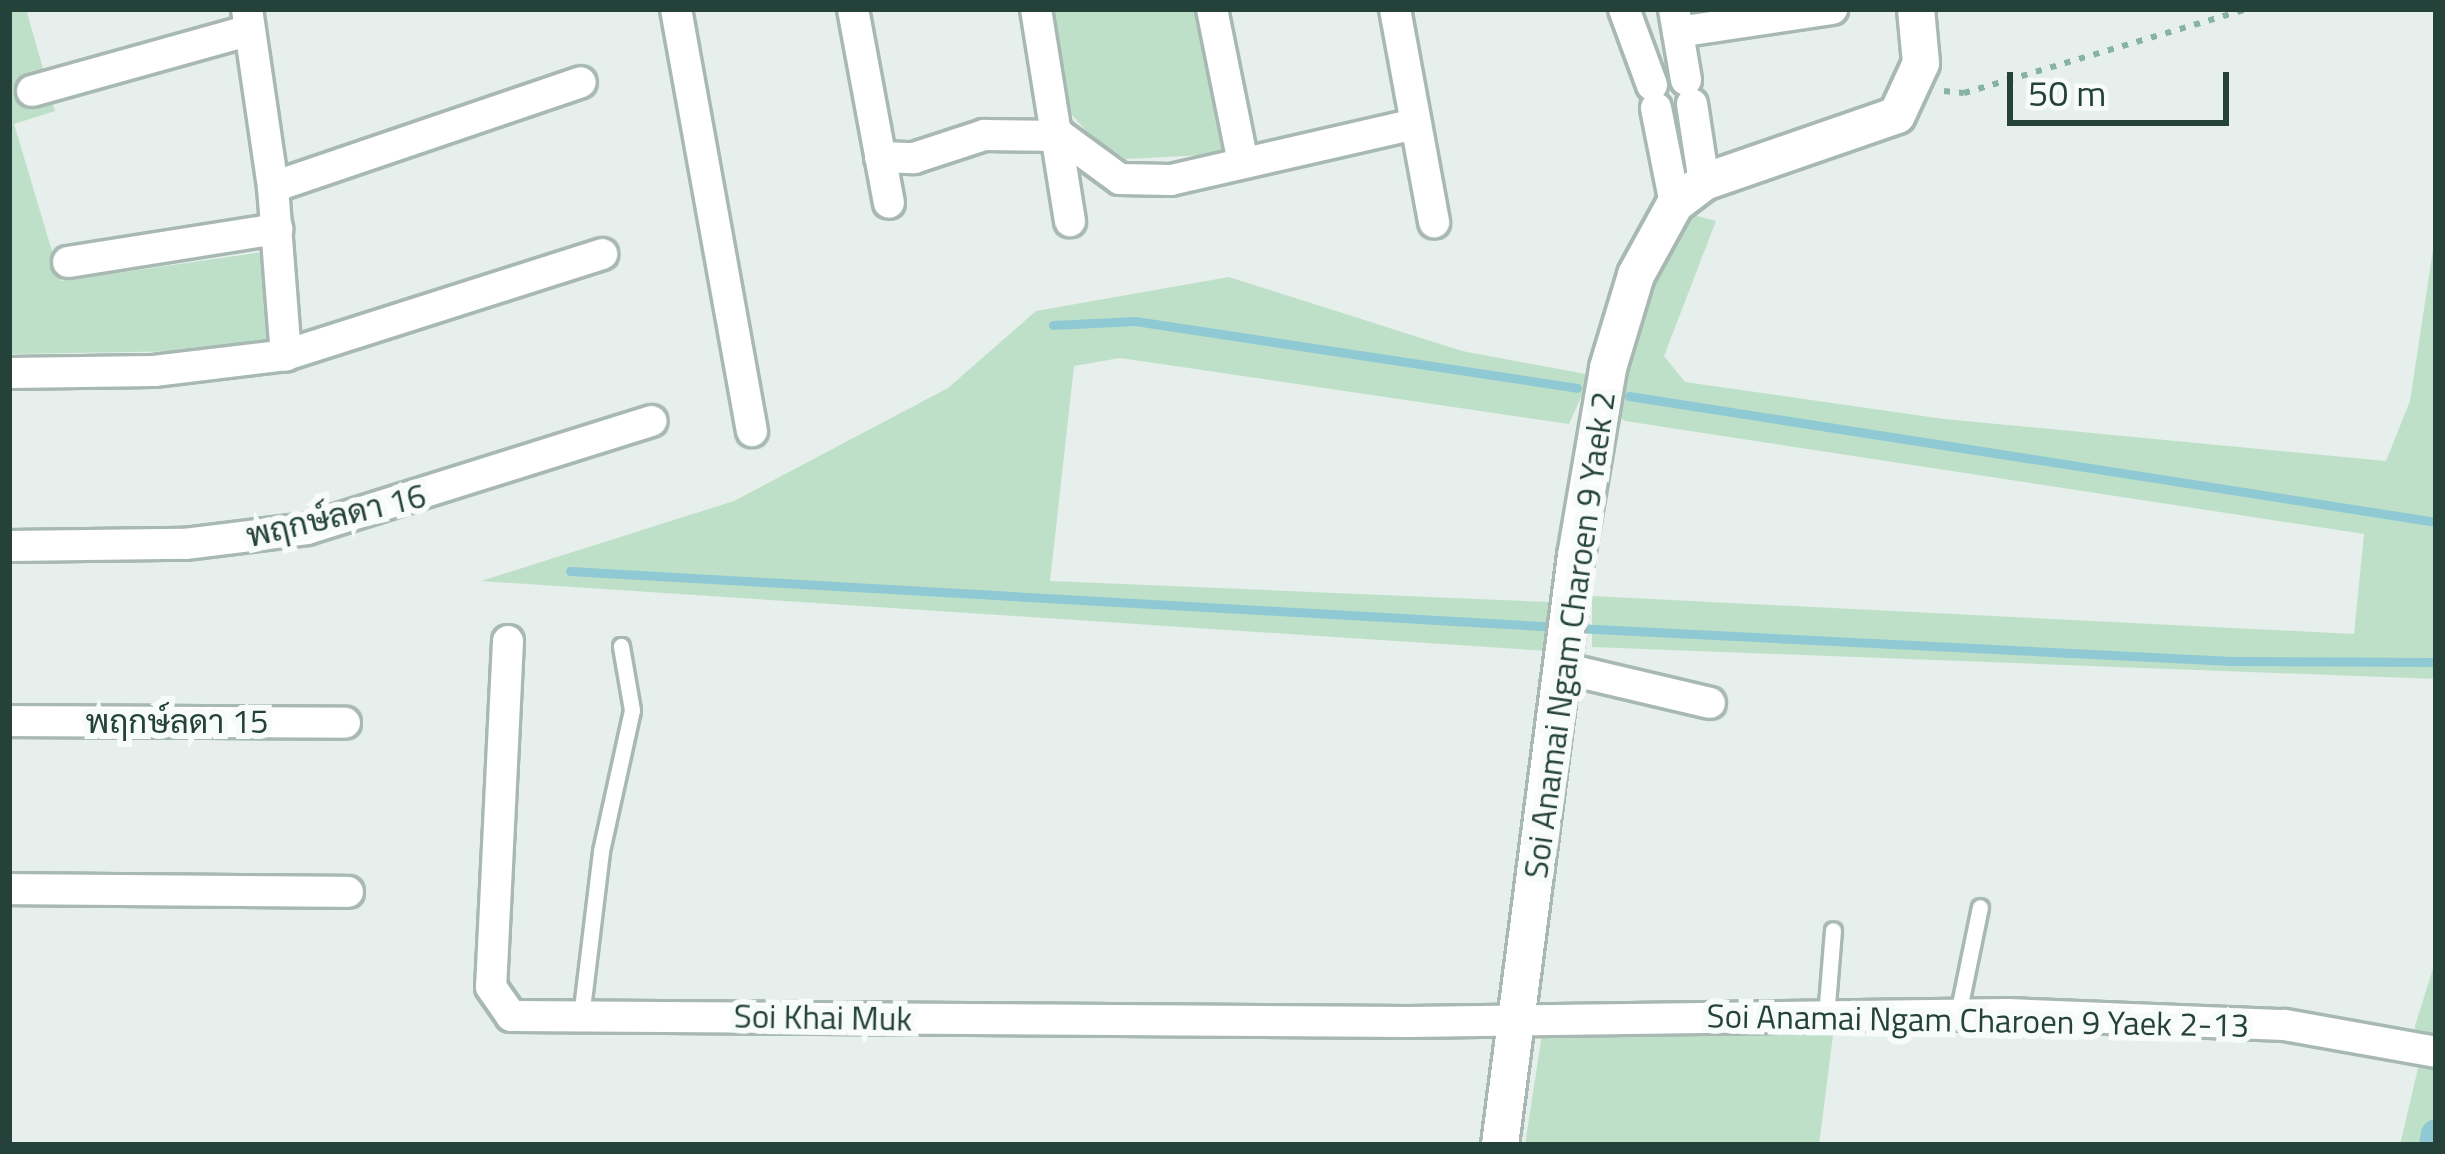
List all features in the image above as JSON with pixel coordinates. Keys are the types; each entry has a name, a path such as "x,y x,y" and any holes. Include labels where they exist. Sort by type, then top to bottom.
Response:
{"street":[{"path":"676,9 752,431"},
{"path":"853,9 889,203"},
{"path":"1036,9 1061,136 1070,220"},
{"path":"1212,9 1244,164"},
{"path":"1395,9 1435,223"},
{"path":"1624,9 1689,193"},
{"path":"1651,86 1682,57 1832,9"},
{"path":"1689,193 1872,130 1897,115 1916,88 1916,9"},
{"path":"32,91 248,15 273,187 286,356"},
{"path":"1682,57 1689,193"},
{"path":"273,187 580,82"},
{"path":"880,157 914,158 984,135 1061,136 1120,178 1171,181 1416,124"},
{"name":"Soi Anamai Ngam Charoen 9 Yaek 2","path":"1500,1145 1566,635 1608,368 1636,275 1689,193"},
{"path":"68,262 277,229"},
{"path":"9,373 154,370 286,356 602,254"},
{"name":"พฤกษ์ลดา 16","path":"9,546 184,544 307,529 651,421"},
{"path":"1566,635 1710,703"},
{"name":"Soi Khai Muk","path":"508,641 491,987 496,1004 511,1016 1518,1018"},
{"name":"พฤกษ์ลดา 15","path":"9,722 345,723"},
{"path":"9,889 348,892"},
{"name":"Soi Anamai Ngam Charoen 9 Yaek 2-13","path":"1518,1018 1958,1014 2285,1025 2421,1047"}],"lane":[{"path":"580,1017 601,851 632,710 621,646"},
{"path":"1958,1014 1980,907"},
{"path":"1826,1017 1834,930"}],"path":[{"path":"1916,88 1964,93 2248,9"}],"green space":[{"path":"9,9 26,9 55,111 14,124 61,281 270,251 268,342 254,350 9,354"},
{"path":"1049,9 1199,9 1225,154 1126,159 1088,133 1067,109"},
{"path":"1693,215 1716,221 1664,356 1685,382 1944,419 2386,461 2410,401 2436,230 2436,679 1592,647 1592,596 2354,634 2364,534 1625,421 1612,413 1657,259"},
{"path":"1229,277 1462,351 1591,375 1569,424 1120,358 1074,366 1050,581 1550,602 1548,651 481,581 734,501 948,388 1036,311"},
{"path":"2436,959 2436,1145 2400,1145 2420,1060 2415,1026"},
{"path":"1560,1028 1833,1035 1819,1145 1525,1145 1542,1034"}],"waterway":[{"path":"1053,325 1135,321 1577,388"},
{"path":"1629,396 2436,522"},
{"path":"570,571 1559,627"},
{"path":"1575,628 2232,661 2436,662"},
{"path":"2434,1145 2436,1134"}]}
